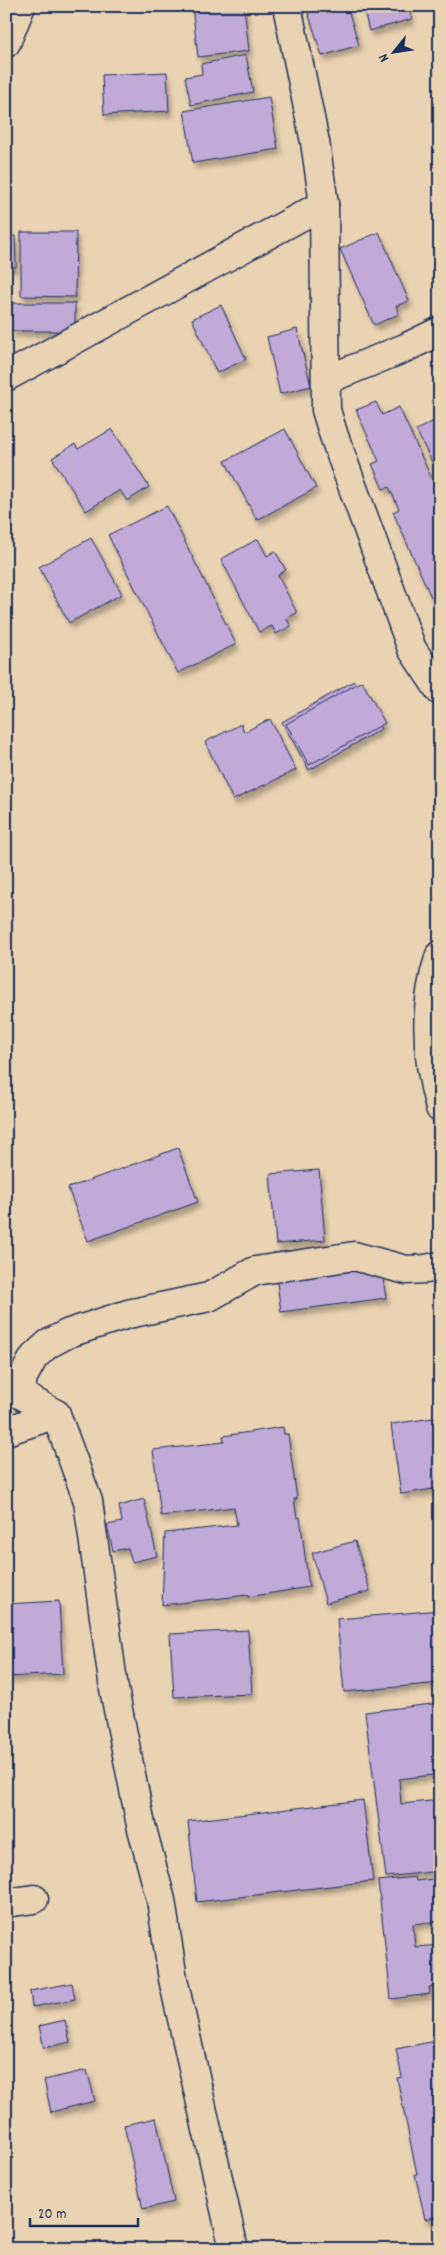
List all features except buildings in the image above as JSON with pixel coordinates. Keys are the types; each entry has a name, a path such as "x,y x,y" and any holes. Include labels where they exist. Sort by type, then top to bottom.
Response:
{"street":[{"path":"6,43 21,6"},
{"path":"287,6 315,142 324,204 326,410 412,649 440,691"},
{"path":"6,377 324,204"},
{"path":"326,380 405,348 440,331"},
{"path":"440,954 434,974 428,1022 428,1050 440,1108"},
{"path":"234,2249 173,1979 160,1900 141,1825 114,1689 88,1501 76,1462 56,1414 20,1394 22,1377 34,1357 48,1344 69,1333 128,1314 209,1297 255,1271 354,1256 406,1270 440,1266"},
{"path":"6,1431 56,1414"},
{"path":"6,1903 34,1899"}]}
